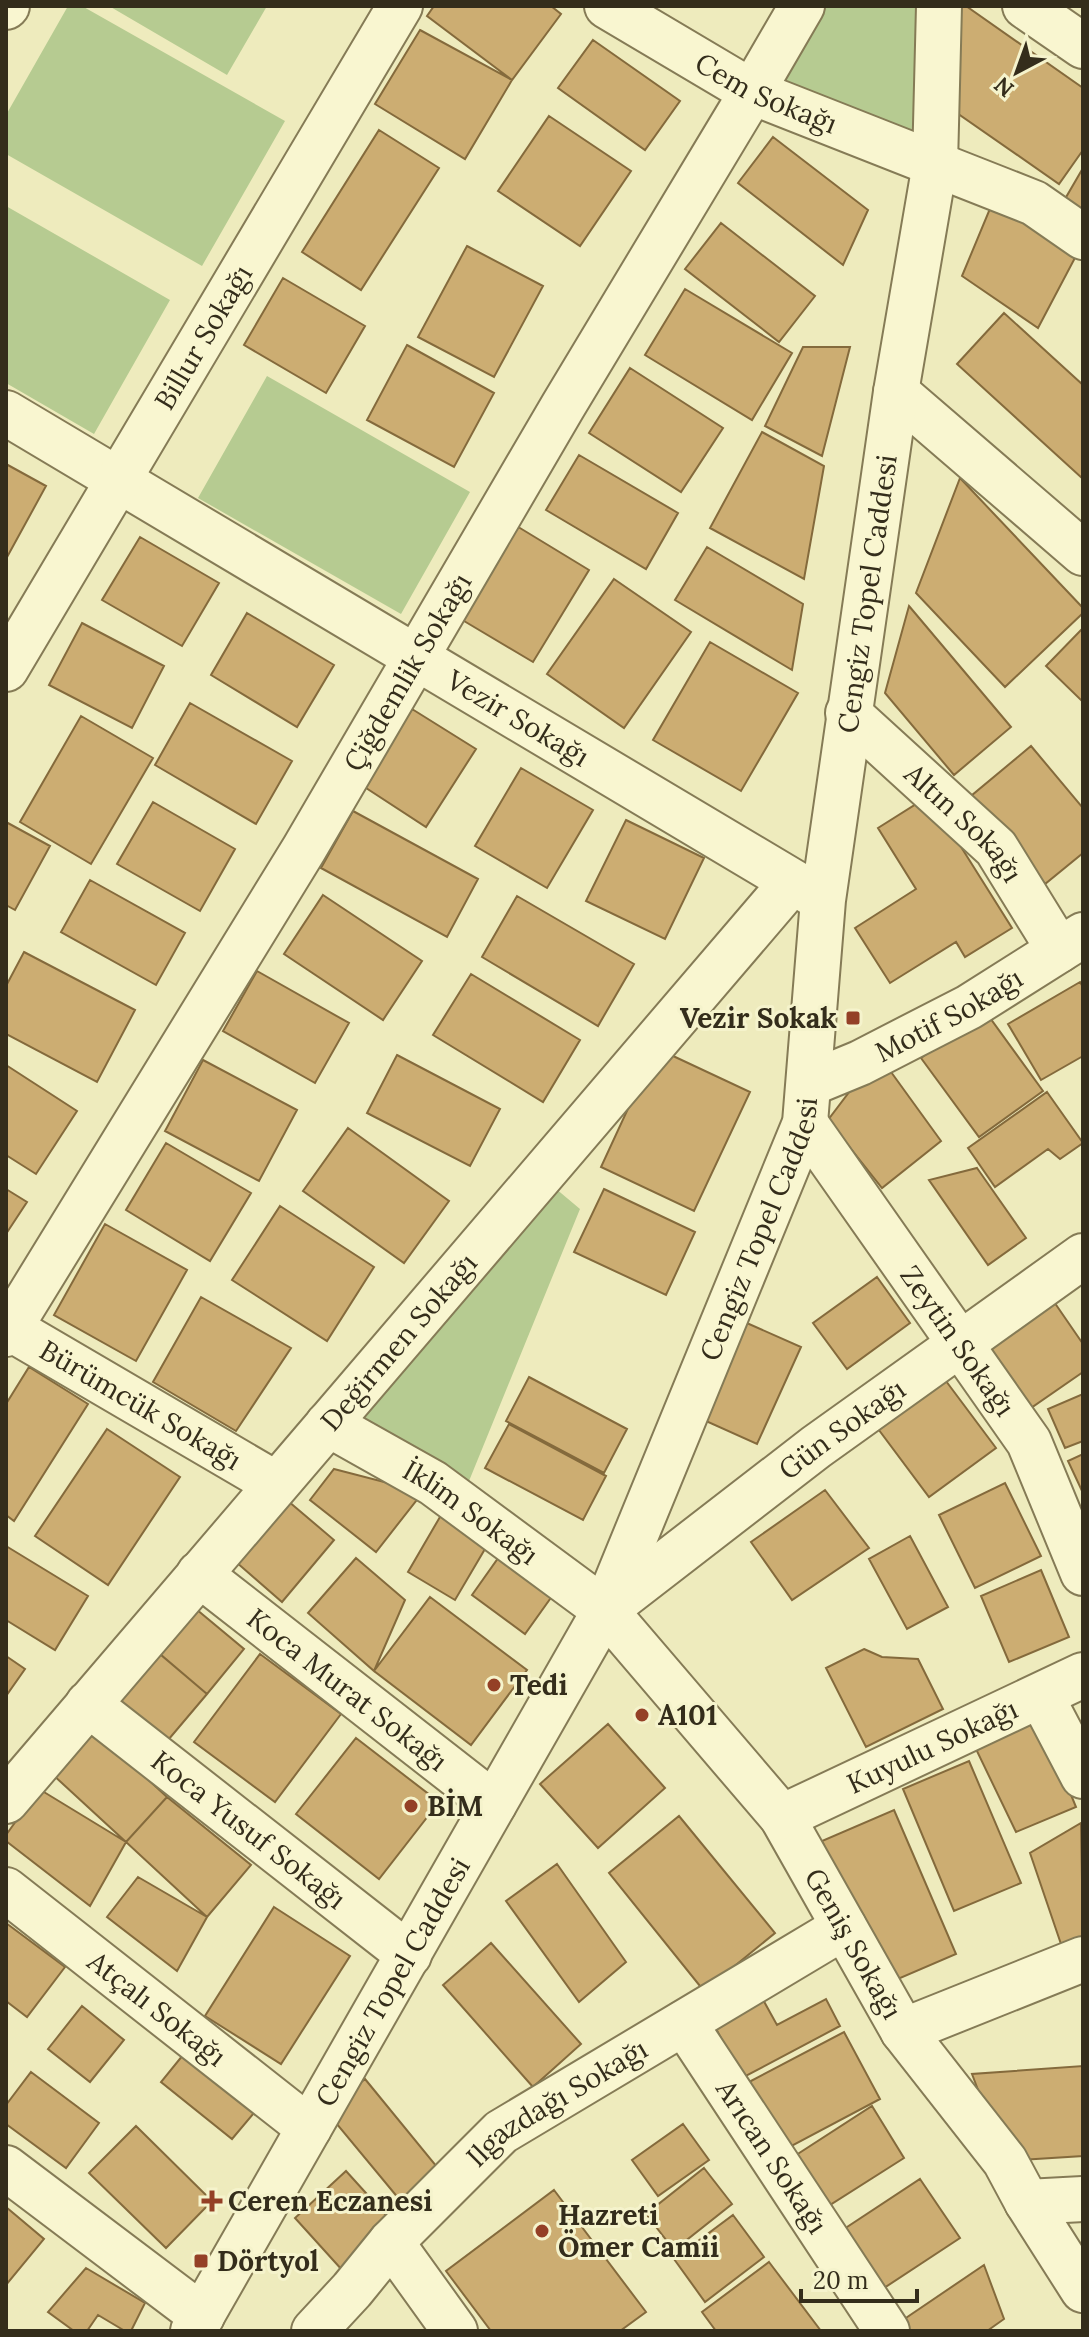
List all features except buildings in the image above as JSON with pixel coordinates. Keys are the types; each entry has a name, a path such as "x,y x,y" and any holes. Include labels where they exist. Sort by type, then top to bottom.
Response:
{"street":[{"name":"Billur Sokağı","path":"6,669 400,6"},
{"name":"Cem Sokağı","path":"607,6 752,92 1034,203 1083,237"},
{"name":"Çiğdemlik Sokağı","path":"7,1329 296,862 802,6"},
{"name":"Cengiz Topel Caddesi","path":"197,2323 605,1610 807,1104 807,891 848,713 896,392 935,164 939,6"},
{"path":"1025,6 1083,46"},
{"path":"896,392 1083,553"},
{"name":"Vezir Sokağı","path":"6,413 807,891"},
{"name":"Altın Sokağı","path":"848,713 996,848 1071,943"},
{"name":"Değirmen Sokağı","path":"6,1801 328,1424 807,891"},
{"name":"Motif Sokağı","path":"807,1104 860,1063 969,1007 1071,943"},
{"name":"Zeytin Sokağı","path":"807,1104 959,1345 1029,1442 1083,1573"},
{"name":"Gün Sokağı","path":"605,1610 816,1447 1083,1256"},
{"name":"Bürümcük Sokağı","path":"7,1329 276,1484"},
{"name":"İklim Sokağı","path":"328,1424 433,1483 605,1610"},
{"name":"Koca Murat Sokağı","path":"199,1574 494,1804"},
{"name":"Geniş Sokağı","path":"605,1610 782,1817 903,2031 1005,2161 1083,2290"},
{"name":"Kuyulu Sokağı","path":"782,1817 1083,1675"},
{"path":"1041,1696 1083,1776"},
{"name":"Koca Yusuf Sokağı","path":"88,1704 409,1955"},
{"name":"Atçalı Sokağı","path":"6,1890 309,2128"},
{"name":"Ilgazdağı Sokağı","path":"314,2331 391,2242 501,2132 844,1927"},
{"path":"903,2031 1083,1959"},
{"name":"Arıcan Sokağı","path":"684,2023 887,2331"},
{"path":"6,2168 197,2323"},
{"path":"1027,2202 1083,2199"},
{"path":"391,2242 455,2331"}],"green space":[{"path":"68,6 82,6 285,121 202,266 6,154 6,115"},
{"path":"109,6 267,6 227,75"},
{"path":"825,6 921,6 924,139 782,83"},
{"path":"6,206 170,300 94,434 6,383"},
{"path":"267,376 470,492 401,614 198,498"},
{"path":"555,1188 580,1209 469,1481 362,1416"}],"place":[{"name":"Vezir Sokak","path":"853,1018"},
{"name":"Tedi","path":"494,1685"},
{"name":"A101","path":"642,1715"},
{"name":"BİM","path":"411,1806"},
{"name":"Ceren Eczanesi","path":"212,2201"},
{"name":"Hazreti Ömer Camii","path":"542,2231"},
{"name":"Dörtyol","path":"201,2261"}]}
